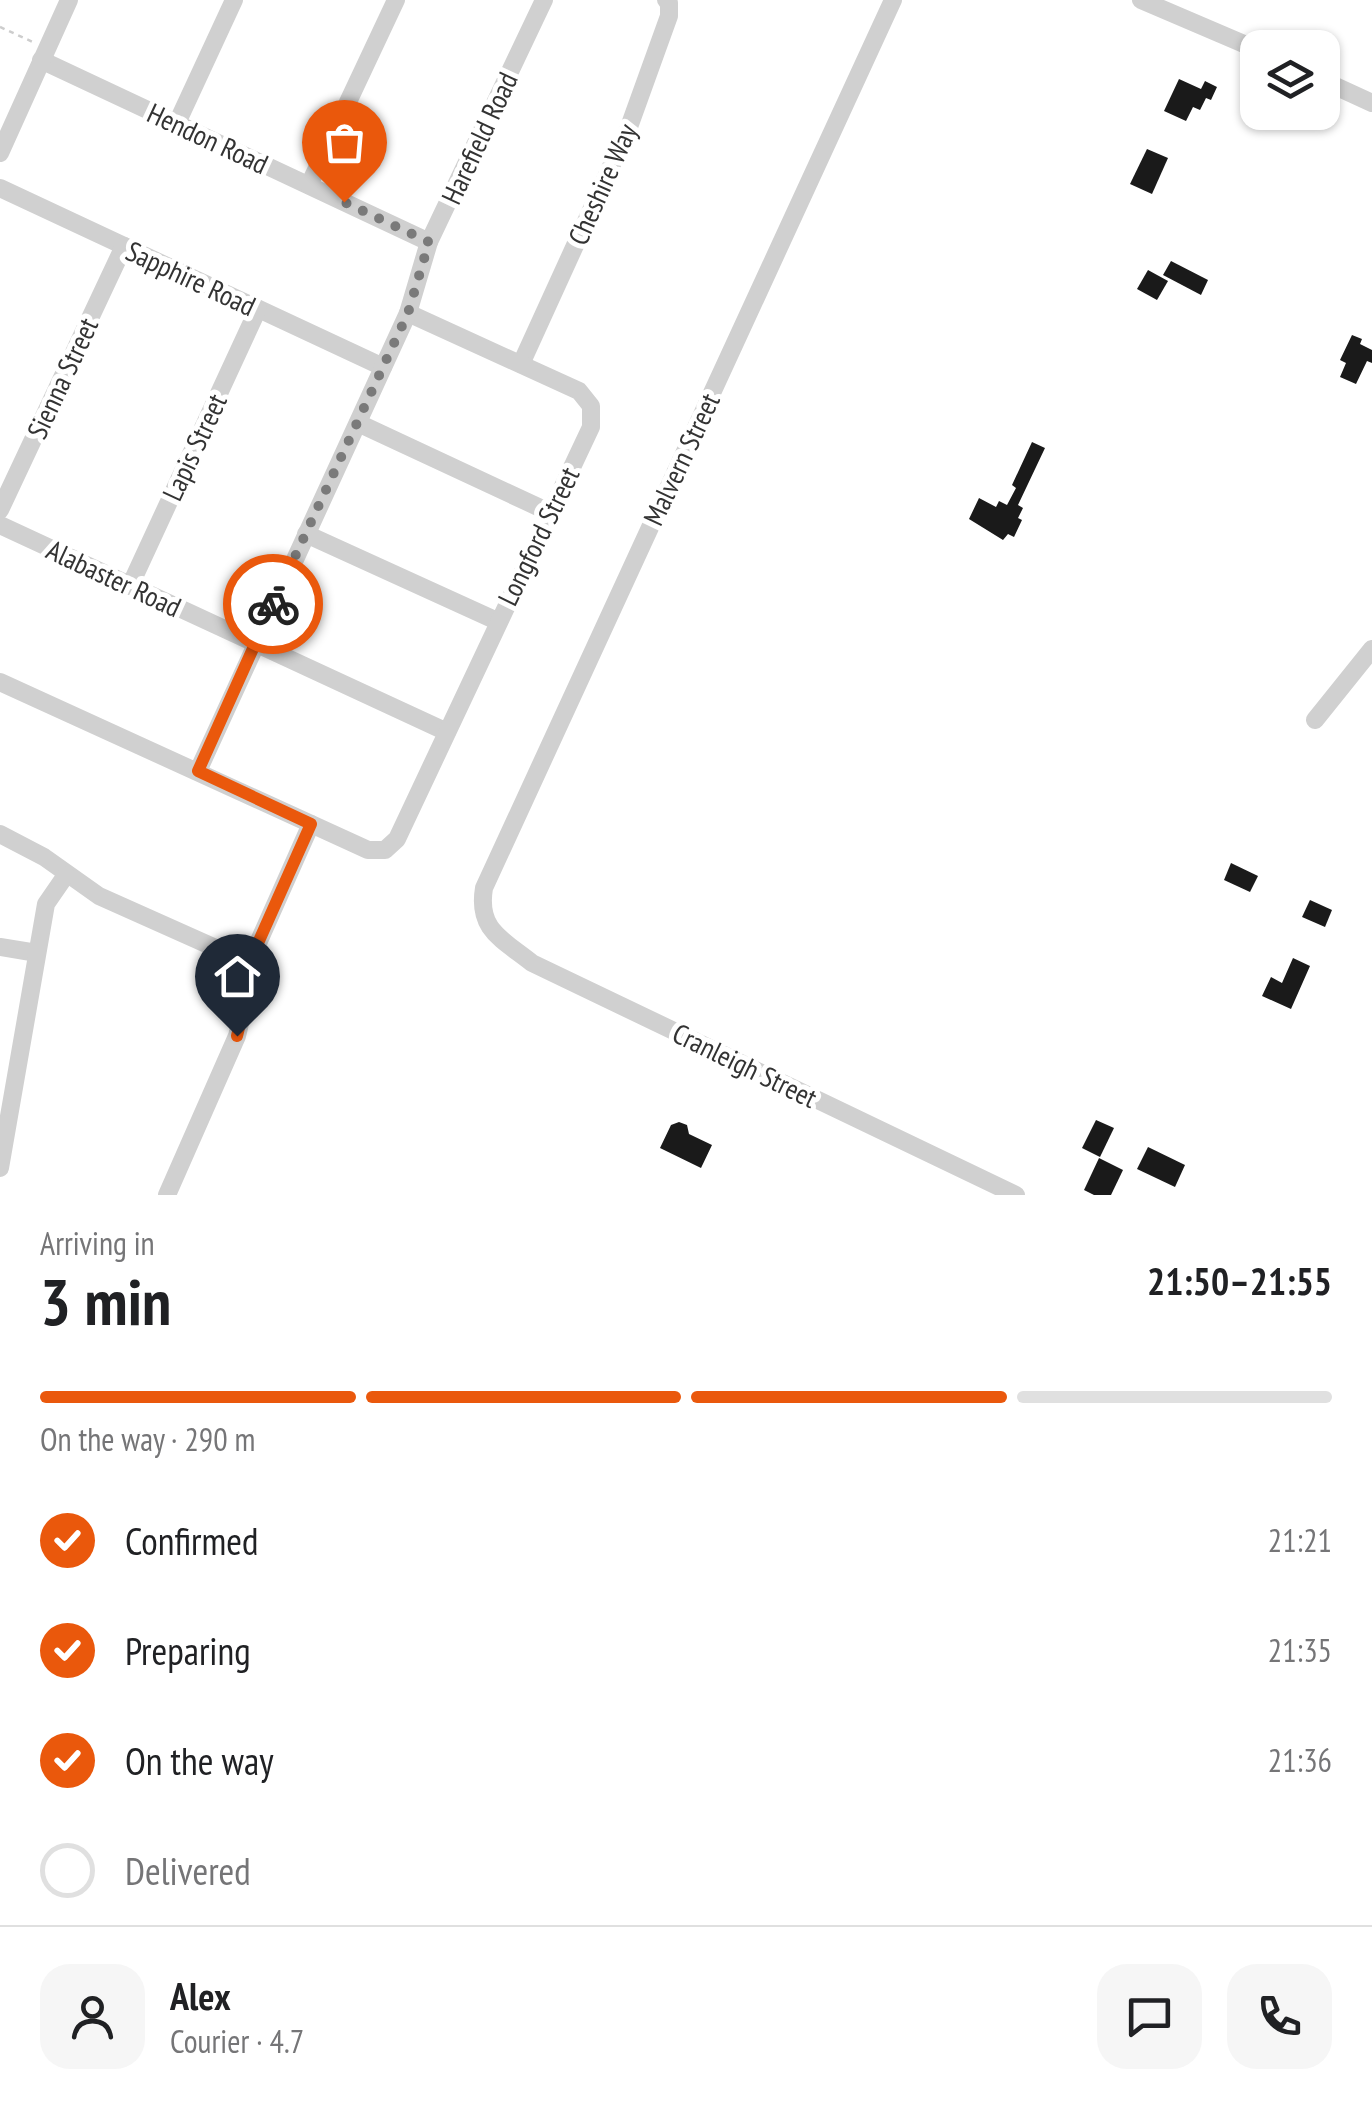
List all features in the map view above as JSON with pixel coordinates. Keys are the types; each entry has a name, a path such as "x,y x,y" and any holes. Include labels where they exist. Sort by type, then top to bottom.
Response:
{"street":[{"path":"0,153 38,52 69,0"},
{"path":"176,123 234,0"},
{"path":"309,185 396,0"},
{"name":"Harefield Road","path":"198,771 408,313 429,242 544,0"},
{"name":"Malvern Street","path":"485,920 480,910 484,888 893,0"},
{"path":"1141,0 1240,42"},
{"name":"Cheshire Way","path":"520,364 629,126 669,16 669,1"},
{"name":"Hendon Road","path":"38,52 176,123 429,242"},
{"path":"1340,88 1372,103"},
{"name":"Sapphire Road","path":"0,188 383,367"},
{"name":"Sienna Street","path":"0,510 124,246"},
{"name":"Lapis Street","path":"130,586 258,309"},
{"name":"Longford Street","path":"311,824 368,850 385,850 397,839 591,426 591,406 579,391 408,313"},
{"path":"358,422 550,513"},
{"name":"Alabaster Road","path":"0,525 447,732"},
{"path":"306,534 498,621"},
{"path":"1316,720 1372,648"},
{"path":"0,682 311,824 249,963 237,1036 168,1195"},
{"path":"0,834 44,858 99,896 249,963"},
{"path":"0,1168 46,904 66,875"},
{"name":"Cranleigh Street","path":"485,920 490,930 532,963 1016,1195"},
{"path":"0,947 37,953"}],"path":[{"path":"0,27 38,52"}],"building":[{"path":"1179,79 1201,89 1205,81 1217,87 1211,100 1206,98 1200,110 1193,107 1186,121 1164,111"},
{"path":"1147,149 1168,158 1152,194 1130,184"},
{"path":"1171,261 1208,280 1201,295 1163,275"},
{"path":"1148,270 1168,281 1157,300 1137,289"},
{"path":"1352,335 1372,350 1372,363 1367,361 1356,384 1340,377 1346,363 1340,360"},
{"path":"1032,442 1045,448 1018,505 1023,508 1018,518 1022,520 1014,537 1008,534 1003,540 969,519 979,498 996,507 999,501 1007,505"},
{"path":"1231,863 1258,876 1250,892 1224,880"},
{"path":"1310,900 1332,910 1325,927 1302,917"},
{"path":"1293,958 1310,966 1291,1009 1262,996 1271,977 1282,983"},
{"path":"1096,1120 1114,1128 1100,1157 1082,1148"},
{"path":"671,1125 687,1125 689,1134 712,1145 701,1168 660,1148"},
{"path":"1148,1147 1185,1165 1175,1187 1137,1169"},
{"path":"1099,1158 1123,1170 1111,1195 1094,1195 1084,1190"}],"way so far":[{"path":"273,604 408,313 429,242 344,202"}],"route":[{"path":"237,1036 244,1007 246,970 311,824 198,771 273,604"}]}
